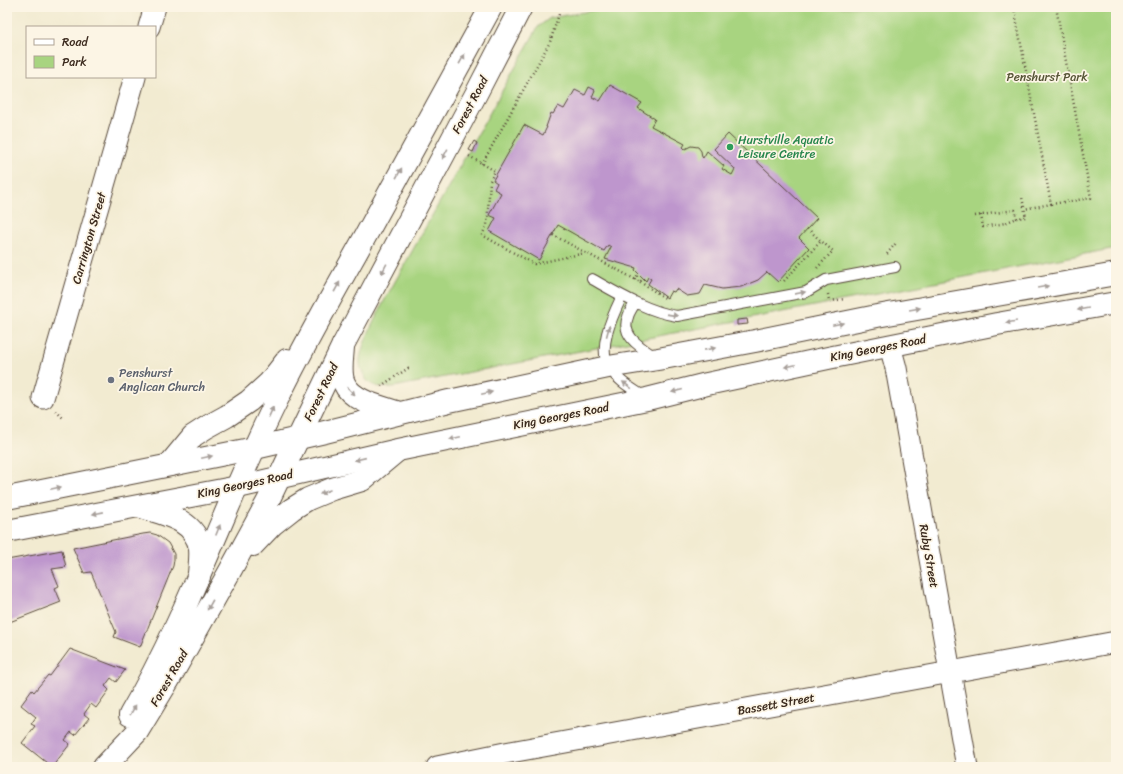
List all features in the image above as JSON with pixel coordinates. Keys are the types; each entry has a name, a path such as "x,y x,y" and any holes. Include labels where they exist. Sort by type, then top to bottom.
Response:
{"main road":[{"name":"Forest Road","path":"97,767 119,734 148,684 199,577 222,520 275,404 318,321 491,7"},
{"name":"Forest Road","path":"104,767 137,732 168,681 230,571 279,478 344,345 521,7"},
{"path":"7,498 255,448 449,401 608,367 658,359 876,316 1116,274"},
{"name":"King Georges Road","path":"7,531 238,487 398,450 647,399 707,384 828,358 997,324 1116,303"},
{"path":"169,465 193,436 249,401 269,383 318,321"},
{"path":"344,345 342,372 344,382 350,391 359,398 370,403 400,413"},
{"path":"230,571 269,527 292,509 308,498 362,480 398,450"},
{"path":"136,506 167,514 187,526 198,540 200,550 199,577"}],"street":[{"path":"149,26 154,7"},
{"name":"Carrington Street","path":"43,398 135,78"},
{"name":"Ruby Street","path":"890,346 896,368 967,767"},
{"name":"Bassett Street","path":"437,767 505,753 1116,642"}],"lane":[{"path":"592,279 635,303 668,315 677,316 806,292 826,280 895,267"},
{"path":"622,296 614,311 604,344 605,356 608,367 615,376 647,399"},
{"path":"635,303 627,317 626,326 628,333 633,341 658,359"}],"path":[{"path":"1014,7 1051,204"},
{"path":"1024,209 1091,198 1056,7"},
{"path":"482,164 550,42 559,14"},
{"path":"469,156 495,171 490,181 487,225 482,235 534,264 585,253"},
{"path":"981,215 983,227 1005,223 1026,216 1022,197"},
{"path":"976,216 1015,210 1017,218"},
{"path":"807,228 832,251 814,271"},
{"path":"553,235 640,282 666,298"},
{"path":"789,282 782,283 821,241"},
{"path":"635,280 638,274"},
{"path":"640,282 643,278"},
{"path":"828,294 829,301 845,299"},
{"path":"380,386 410,367"}],"green space":[{"name":"Hurstville Aquatic Leisure Centre","path":"612,7 1116,7 1116,248 393,387 380,387 372,384 366,379 361,369 360,357 372,325 538,27 550,18"}],"building":[{"path":"610,85 642,103 638,108 655,119 651,126 685,144 683,147 685,149 691,146 698,147 703,158 707,151 724,166 722,169 732,175 735,169 714,149 728,134 817,218 799,238 809,248 778,282 767,272 758,280 741,287 722,289 705,285 700,294 687,296 676,289 674,292 671,291 667,298 648,284 651,279 648,277 646,281 635,270 636,268 605,259 611,247 608,245 604,251 558,225 539,260 489,231 496,218 489,215 501,193 494,189 497,183 493,180 524,125 543,135 551,113 553,114 558,106 564,109 575,90 585,95 589,87 595,90 592,97 600,101"},
{"path":"474,141 477,143 473,152 469,150"},
{"path":"747,319 748,324 737,325 737,320"},
{"path":"150,533 157,535 168,543 174,554 174,560 173,566 140,647 114,637 116,632 91,572 84,573 73,548"},
{"path":"62,550 66,567 52,569 59,586 55,588 61,602 7,623 7,560"},
{"path":"70,649 125,670 116,682 111,678 105,686 109,690 96,708 91,704 84,714 89,718 75,735 71,732 65,740 70,744 52,767 22,743 35,726 31,724 36,717 21,705 32,690 34,692 48,675 50,676"}],"place":[{"name":"Hurstville Aquatic Leisure Centre","path":"730,147"},
{"name":"Penshurst Anglican Church","path":"111,380"}],"park label":[{"name":"Penshurst Park","path":"1047,77"}]}
